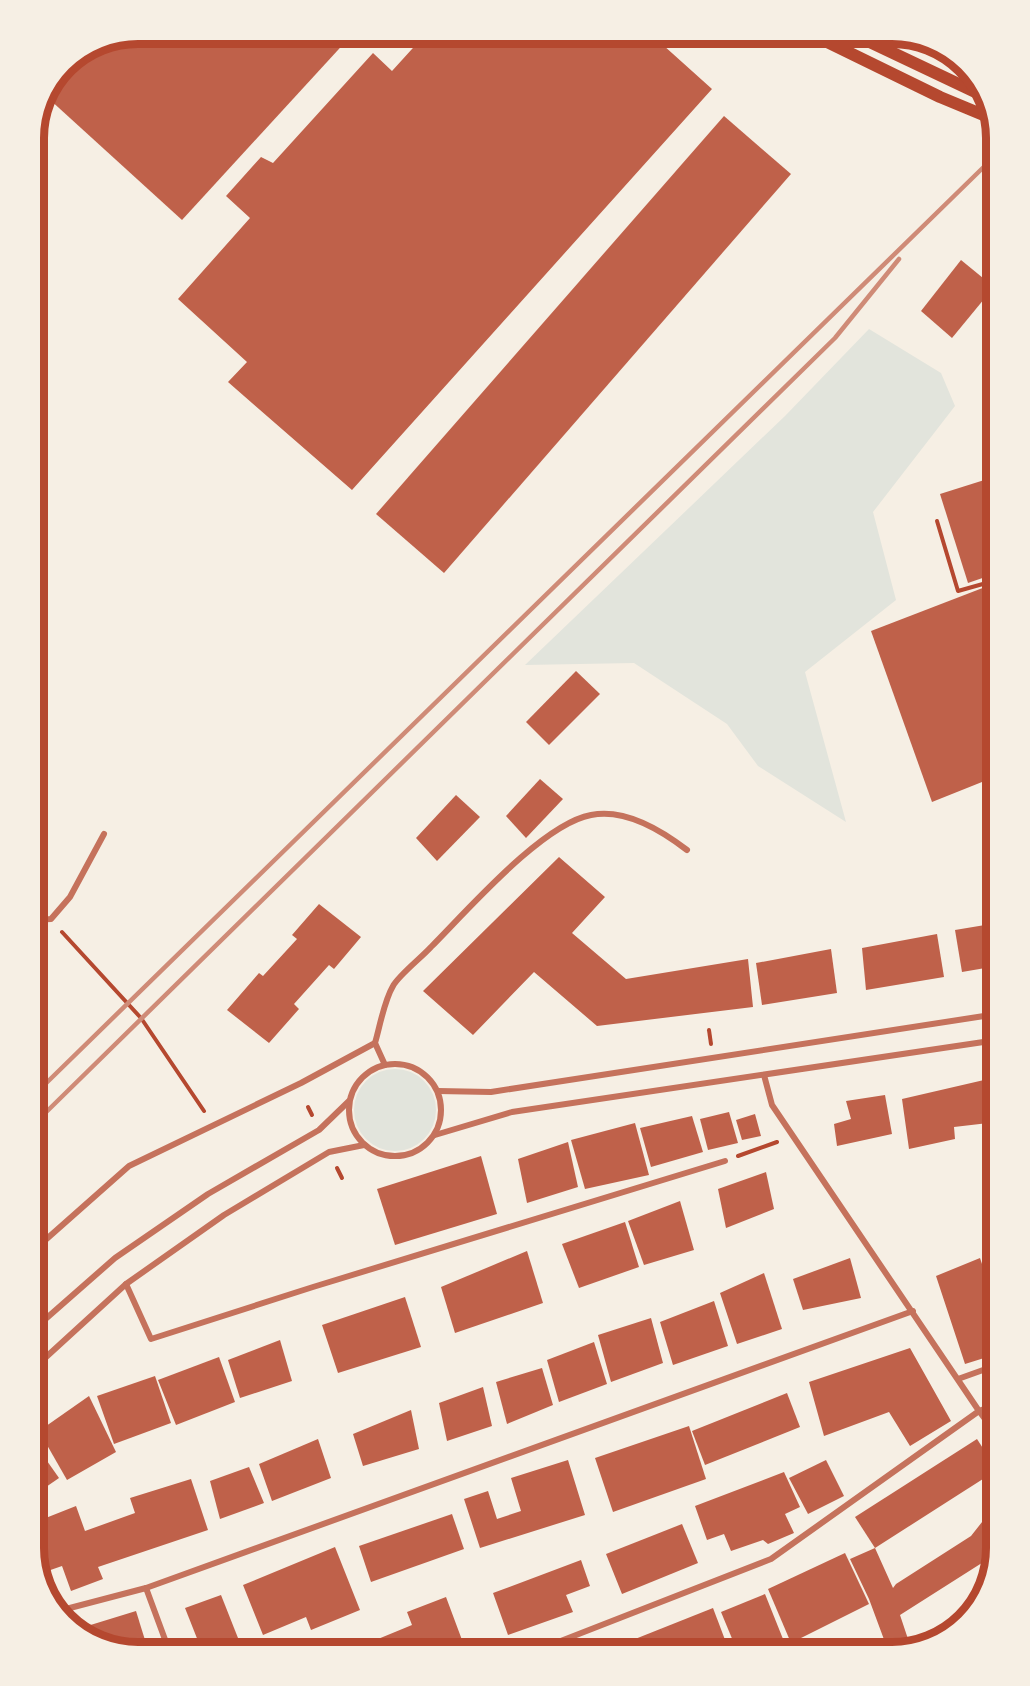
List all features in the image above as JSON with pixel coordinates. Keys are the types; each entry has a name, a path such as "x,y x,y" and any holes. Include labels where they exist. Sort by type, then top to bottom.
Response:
{"main road":[{"path":"831,44 940,97 984,115"},
{"path":"877,44 968,82"}],"street":[{"path":"385,1065 375,1043 393,986 488,890 533,848 561,827 593,814 621,816 649,826 687,850"},
{"path":"44,919 51,919 70,897 104,834"},
{"path":"438,1091 491,1092 986,1016"},
{"path":"435,1135 512,1112 986,1042"},
{"path":"44,1241 129,1166 301,1083 375,1043"},
{"path":"385,1065 405,1065 419,1070 430,1079 438,1091 441,1120 435,1135 424,1147 410,1155 394,1157 378,1154 364,1145 354,1133 349,1117 349,1101 355,1086 365,1075 385,1065"},
{"path":"764,1075 772,1105 986,1420"},
{"path":"44,1320 115,1258 208,1194 319,1130 349,1101"},
{"path":"44,1359 126,1284 224,1215 329,1152 364,1145"},
{"path":"126,1284 151,1339 725,1161"},
{"path":"66,1609 146,1588 913,1311"},
{"path":"958,1379 986,1369"},
{"path":"558,1642 771,1559 986,1408"},
{"path":"146,1588 166,1642"}],"path":[{"path":"937,521 958,591 986,583"},
{"path":"51,919 141,1018 213,1124"},
{"path":"725,1161 777,1142"}],"shaded area":[{"path":"869,329 941,373 955,406 873,512 896,600 805,672 846,822 758,766 727,724 634,663 525,665 785,416"},
{"path":"387,1069 403,1069 418,1076 429,1087 436,1102 433,1126 424,1139 403,1151 387,1151 372,1144 361,1133 354,1118 354,1102 361,1087 372,1076"}],"building":[{"path":"125,44 343,44 182,220 51,101 63,80 91,56"},
{"path":"417,44 662,44 712,89 352,490 228,382 247,362 178,299 250,218 226,196 261,157 273,163 373,53 392,71"},
{"path":"724,116 791,174 444,573 376,514"},
{"path":"961,260 986,280 986,297 952,338 921,311"},
{"path":"986,479 986,577 968,583 940,494"},
{"path":"986,587 986,780 932,802 871,631"},
{"path":"576,671 600,694 549,745 526,722"},
{"path":"540,779 563,799 526,838 506,816"},
{"path":"456,795 480,817 437,861 416,838"},
{"path":"559,857 605,897 572,933 626,979 748,959 753,1007 597,1026 534,972 473,1035 423,991"},
{"path":"319,904 361,937 334,969 329,965 294,1004 299,1009 269,1043 227,1010 259,973 263,976 297,939 292,935"},
{"path":"986,925 986,968 962,972 955,930"},
{"path":"937,934 944,977 866,990 862,948"},
{"path":"831,949 837,993 762,1005 756,963"},
{"path":"986,1080 986,1123 954,1127 955,1139 909,1149 902,1099"},
{"path":"885,1095 892,1134 837,1146 834,1124 851,1119 846,1101"},
{"path":"729,1112 738,1143 708,1150 700,1119"},
{"path":"755,1114 761,1136 742,1140 736,1120"},
{"path":"692,1116 703,1152 651,1167 640,1128"},
{"path":"635,1123 649,1175 585,1189 571,1140"},
{"path":"568,1142 578,1187 527,1203 518,1159"},
{"path":"481,1156 497,1214 395,1245 377,1189"},
{"path":"766,1172 774,1209 726,1228 718,1189"},
{"path":"680,1201 694,1250 644,1265 628,1221"},
{"path":"625,1222 639,1267 579,1288 562,1244"},
{"path":"527,1251 543,1303 455,1333 441,1287"},
{"path":"850,1258 861,1298 803,1310 793,1279"},
{"path":"980,1258 986,1276 986,1357 965,1364 936,1276"},
{"path":"764,1273 782,1329 737,1344 720,1293"},
{"path":"405,1297 421,1347 338,1373 322,1325"},
{"path":"714,1301 728,1346 673,1365 660,1322"},
{"path":"651,1318 663,1363 611,1382 598,1335"},
{"path":"280,1340 292,1381 240,1398 228,1360"},
{"path":"594,1342 607,1384 559,1402 547,1360"},
{"path":"910,1348 951,1421 910,1446 889,1412 824,1436 809,1382"},
{"path":"219,1357 235,1402 176,1425 158,1380"},
{"path":"542,1368 553,1405 507,1424 496,1382"},
{"path":"155,1376 171,1423 114,1444 97,1396"},
{"path":"483,1387 492,1426 447,1441 439,1403"},
{"path":"787,1393 800,1427 705,1465 692,1431"},
{"path":"89,1396 116,1452 67,1480 44,1440 44,1428"},
{"path":"411,1410 419,1449 363,1466 353,1434"},
{"path":"689,1426 706,1479 613,1512 595,1458"},
{"path":"318,1439 331,1478 272,1501 259,1464"},
{"path":"977,1439 986,1453 986,1477 875,1548 855,1517"},
{"path":"44,1457 59,1478 44,1488"},
{"path":"568,1460 585,1515 480,1548 464,1499 488,1491 497,1519 521,1511 511,1478"},
{"path":"826,1460 844,1496 808,1514 789,1478"},
{"path":"249,1467 264,1503 220,1519 210,1481"},
{"path":"784,1472 800,1507 785,1514 794,1533 768,1544 763,1540 731,1551 724,1534 707,1540 695,1506"},
{"path":"191,1479 208,1530 98,1567 103,1579 71,1591 62,1566 47,1571 44,1561 44,1519 76,1506 85,1531 135,1513 130,1498"},
{"path":"452,1514 464,1549 371,1582 359,1546"},
{"path":"986,1517 986,1560 900,1615 909,1641 885,1642 869,1599 850,1559 875,1548 893,1588 971,1536"},
{"path":"682,1524 698,1563 622,1594 606,1554"},
{"path":"335,1547 360,1610 311,1630 306,1617 263,1635 243,1585"},
{"path":"845,1553 869,1604 791,1642 768,1589"},
{"path":"581,1560 590,1586 566,1595 573,1612 508,1635 493,1593"},
{"path":"765,1594 784,1642 733,1642 721,1612"},
{"path":"221,1595 238,1638 227,1642 198,1642 185,1608"},
{"path":"446,1597 463,1642 379,1642 378,1639 412,1625 407,1612"},
{"path":"713,1608 726,1642 628,1642"},
{"path":"136,1611 146,1642 119,1641 85,1627"},
{"path":"952,1621 934,1633 911,1641"}],"railway":[{"path":"44,1085 986,165"},
{"path":"44,1114 835,338 899,259"}]}
